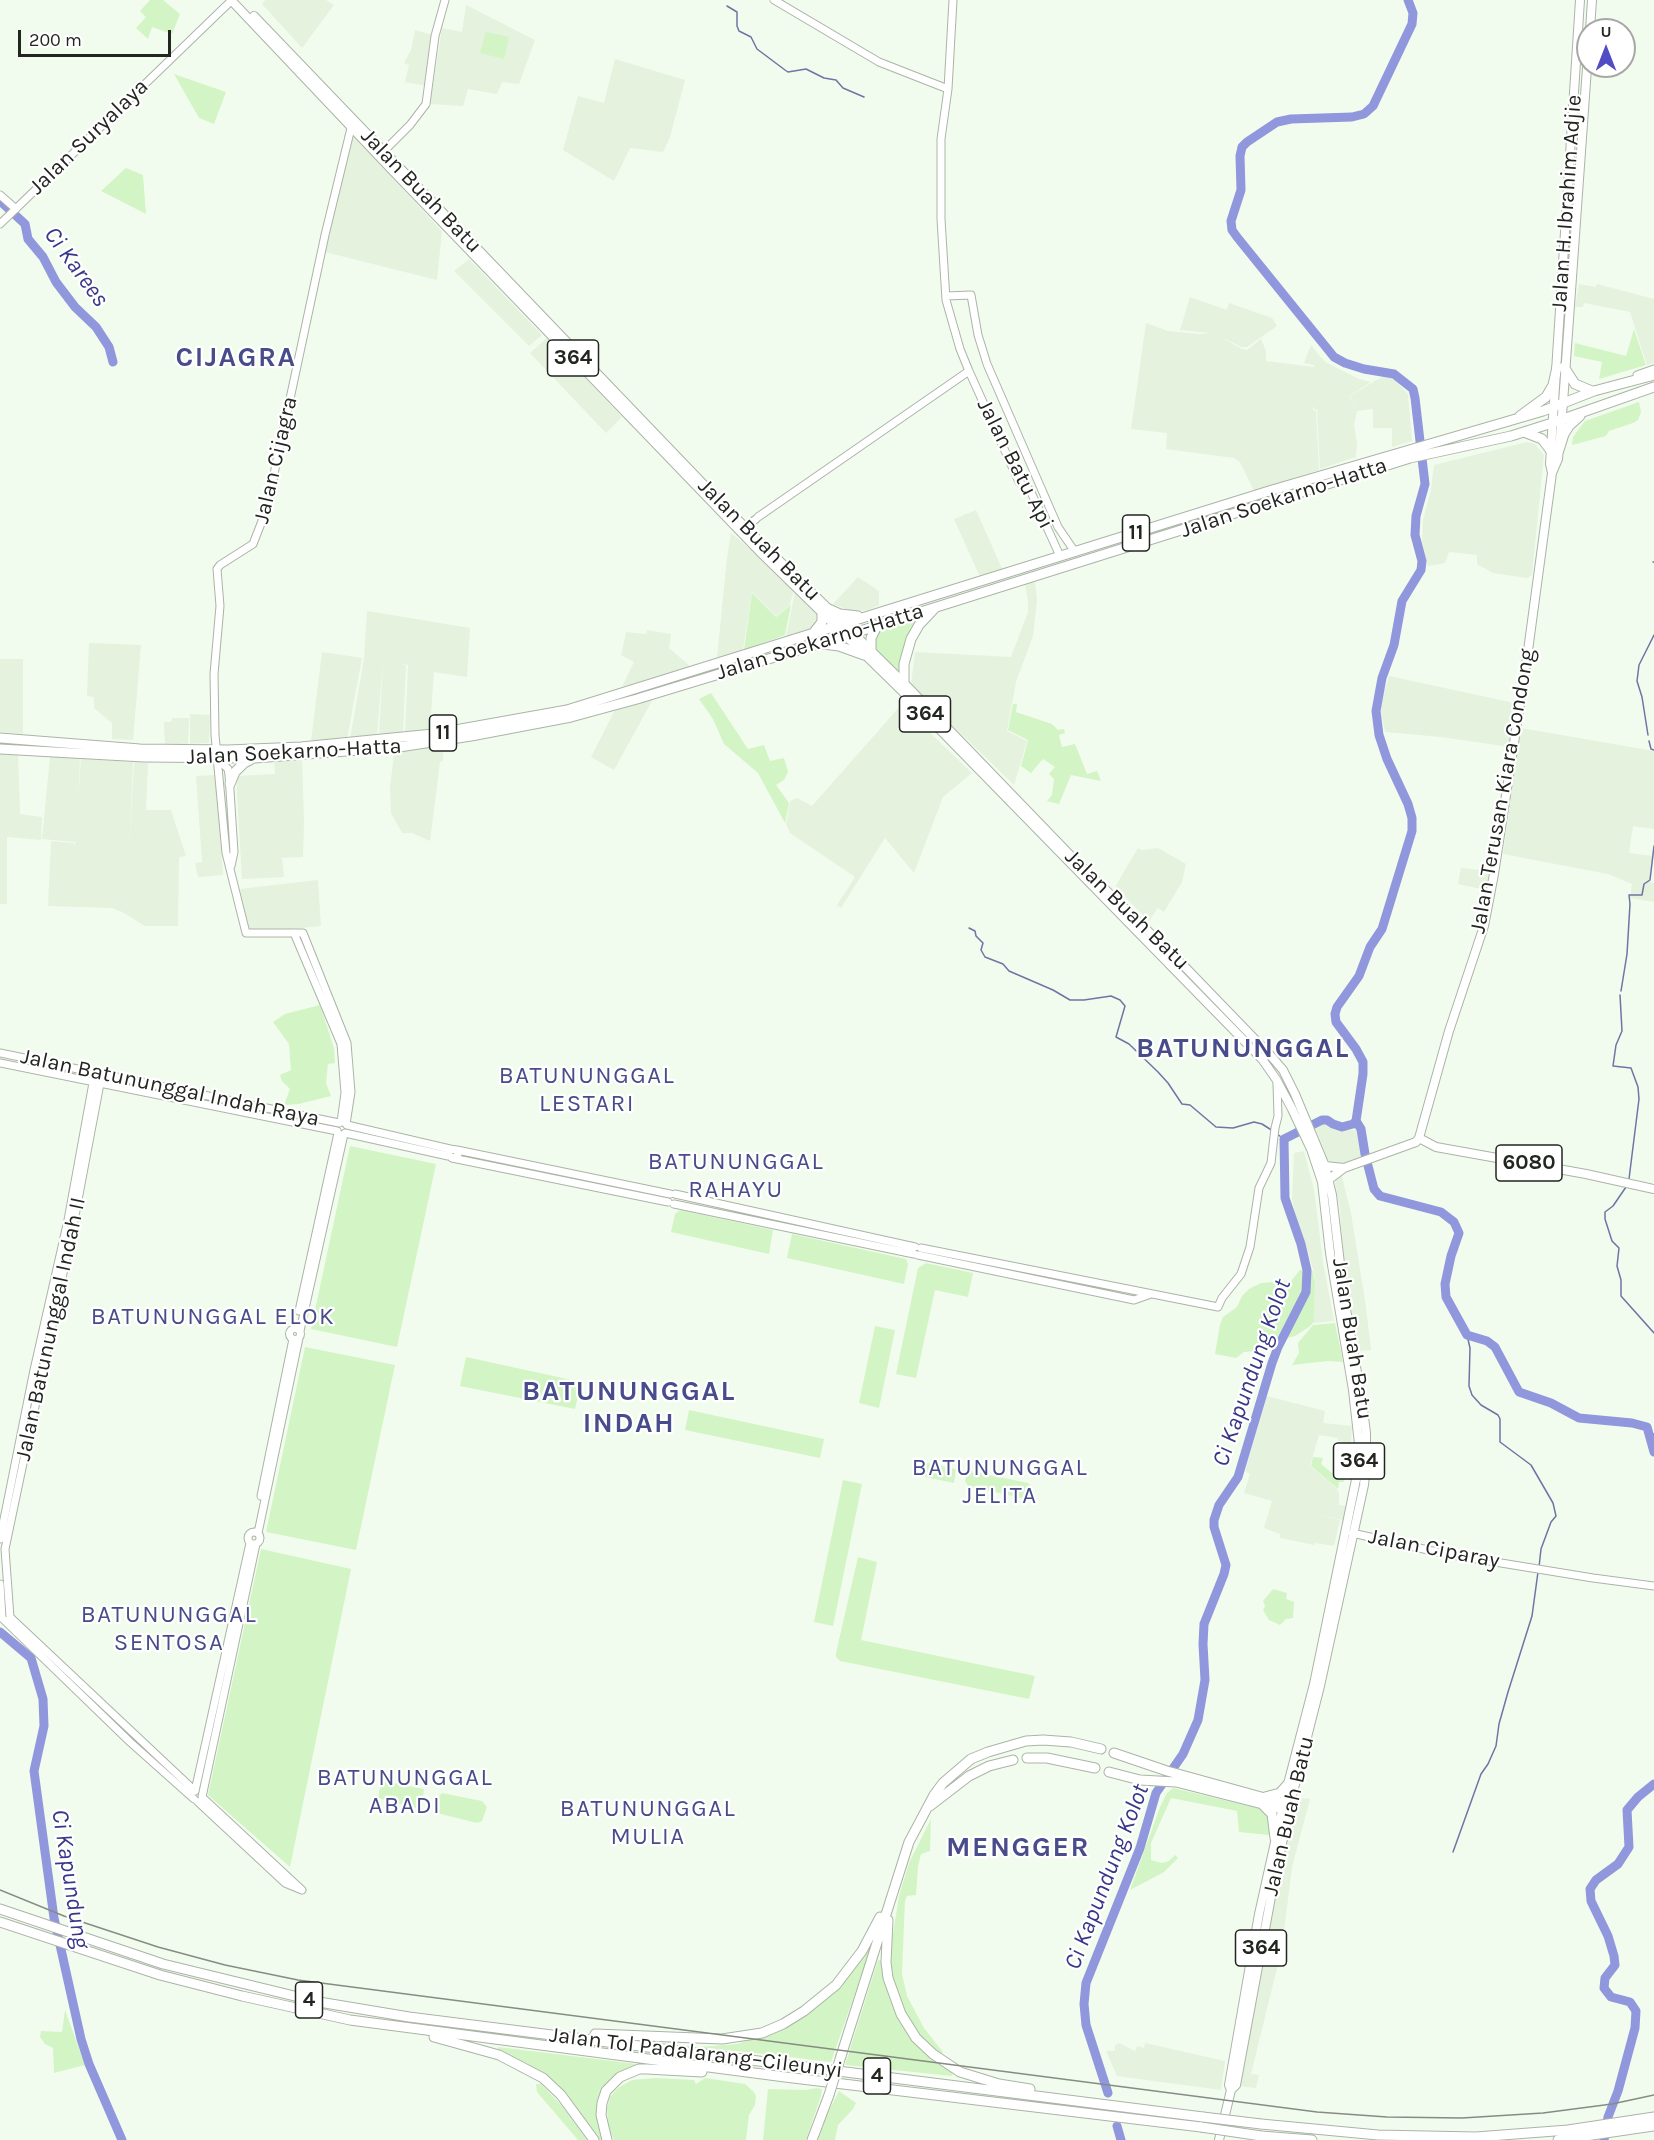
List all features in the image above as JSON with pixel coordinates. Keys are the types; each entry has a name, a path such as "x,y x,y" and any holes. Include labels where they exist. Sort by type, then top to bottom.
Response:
{"highway":[{"path":"1518,418 1546,397 1561,367 1575,384 1594,391"},
{"name":"Jalan Soekarno-Hatta","path":"0,748 96,755 217,755 433,734 567,710 1060,556 1436,446 1594,391 1654,375"},
{"name":"Jalan Soekarno-Hatta","path":"1436,446 1494,440 1654,389"},
{"path":"1522,432 1542,439 1555,450 1576,418 1598,407"},
{"name":"Jalan Soekarno-Hatta","path":"0,738 255,758 399,747 571,717 877,626 1409,453"},
{"path":"904,683 904,664 911,639 919,625 937,606"},
{"path":"813,633 822,622 825,611 864,617"},
{"path":"817,643 867,653 877,626"},
{"path":"230,784 232,776 239,767 255,758"},
{"path":"812,2140 829,2096 891,1893 909,1842 943,1783 967,1762 1008,1745 1043,1740 1071,1742 1101,1749"},
{"path":"1114,1753 1262,1801 1272,1814 1275,1838"},
{"path":"1027,1758 1047,1758 1095,1768"},
{"path":"925,1811 969,1776 989,1766 1013,1760"},
{"path":"1109,1772 1140,1780 1176,1782 1286,1807"},
{"path":"1262,1801 1280,1793 1287,1784"},
{"path":"551,2034 722,2039 762,2033 783,2024 824,1995 849,1969 862,1951 891,1893"},
{"path":"891,1893 886,1929 888,1978 901,2014 916,2038 933,2054 960,2072 999,2084 1159,2112"},
{"name":"Jalan Tol Padalarang–Cileunyi","path":"0,1909 74,1936 195,1973 319,2002 409,2017 1159,2112 1261,2136 1312,2140"},
{"name":"Jalan Tol Padalarang–Cileunyi","path":"0,1922 160,1975 310,2013 391,2027 785,2077 1202,2122 1261,2124 1378,2135 1476,2137 1568,2134 1637,2125 1654,2126"},
{"path":"391,2027 467,2045 524,2066 543,2078 561,2095 594,2140"},
{"path":"607,2140 601,2115 606,2091 620,2077 639,2069 785,2077"},
{"name":"Jalan Tol Padalarang–Cileunyi","path":"1637,2125 1654,2116"},
{"name":"Jalan Tol Padalarang–Cileunyi","path":"1557,2140 1568,2134"}],"main road":[{"name":"Jalan Buah Batu","path":"231,0 352,124 384,152 825,611"},
{"name":"Jalan Buah Batu","path":"238,0 384,162 754,546 839,624 1272,1056 1283,1070 1303,1110 1322,1182 1330,1253 1357,1390"},
{"name":"Jalan H. Ibrahim Adjie","path":"1558,421 1580,0"},
{"path":"1591,18 1592,0"},
{"name":"Jalan H. Ibrahim Adjie","path":"1561,367 1586,78"},
{"path":"1572,136 1582,136"},
{"name":"Jalan Terusan Kiara Condong","path":"1420,1142 1449,1031 1484,926 1494,874 1552,473 1557,465 1555,450 1558,421"},
{"name":"Jalan Buah Batu","path":"867,653 904,683 987,774 1262,1059 1276,1079 1325,1166 1357,1390 1358,1473 1312,1705 1287,1784 1286,1807 1275,1838 1238,2033 1229,2085 1231,2090 1220,2140"},
{"path":"1179,974 1186,968"},
{"path":"1328,1180 1344,1168 1420,1142"},
{"name":"6080","path":"1420,1142 1654,1189"},
{"path":"1325,1166 1344,1168"},
{"name":"Jalan Buah Batu","path":"1231,2090 1236,2085 1286,1807 1364,1485 1366,1433 1358,1402"}],"street":[{"name":"Jalan Suryalaya","path":"0,224 231,0"},
{"path":"384,162 384,152 427,103 435,36 445,0"},
{"path":"774,0 879,62 948,89"},
{"name":"Jalan Batu Api","path":"953,0 948,89 941,139 941,219 946,296 960,349 969,371 1019,482 1030,490 1060,556"},
{"name":"Jalan Cijagra","path":"294,933 246,933 226,853 217,755 214,674 220,606 217,569 253,544 269,503 274,469 325,235 352,124"},
{"path":"0,195 12,212"},
{"path":"946,296 971,295 984,357 1059,527 1075,552"},
{"name":"Jalan Soekarno-Hatta","path":"1616,384 1654,369"},
{"path":"745,527 969,371"},
{"path":"217,755 228,769 230,784 234,852 231,866"},
{"path":"197,1797 253,1544 248,1535 256,1532 351,1092 347,1043 303,933 294,933 341,1044 345,1093 342,1128"},
{"name":"Jalan Batununggal Indah Raya","path":"0,1053 98,1073 671,1203 917,1251"},
{"name":"Jalan Batununggal Indah Raya","path":"0,1063 342,1128"},
{"name":"Jalan Batununggal Indah II","path":"4,1617 4,1549 74,1221 98,1073"},
{"path":"1276,1079 1278,1116 1293,1110"},
{"name":"Jalan Batununggal Indah II","path":"0,1539 34,1370 97,1082"},
{"name":"Jalan Batununggal Indah Raya","path":"453,1153 673,1194 1134,1300 1151,1294 1218,1307 1221,1298 1245,1266 1254,1229 1260,1188 1271,1163 1278,1116"},
{"path":"671,1203 667,1197 673,1194"},
{"name":"Jalan Ciparay","path":"1352,1533 1446,1554 1654,1586"},
{"path":"0,1584 4,1617 129,1742 197,1797 302,1890 285,1883 197,1797"}],"shaded area":[{"path":"265,0 326,0 334,5 302,48 262,4"},
{"path":"466,5 535,40 519,84 502,82 497,94 468,89 463,106 430,104 442,28 462,32"},
{"path":"415,30 432,35 426,86 405,82 409,65 404,63 411,50"},
{"path":"615,59 685,80 670,137 663,152 630,148 614,181 563,150 578,96 604,103"},
{"path":"352,135 442,231 437,280 325,252"},
{"path":"469,259 542,335 529,346 454,271"},
{"path":"1579,284 1596,287 1597,284 1654,299 1654,363 1647,365 1630,312 1584,303 1583,307 1575,307"},
{"path":"1190,297 1227,310 1229,303 1272,318 1277,326 1247,347 1241,347 1217,335 1242,349 1247,350 1261,339 1266,351 1266,361 1314,367 1314,365 1304,363 1311,345 1325,362 1359,379 1371,382 1349,396 1356,409 1350,396 1383,376 1392,377 1408,394 1412,441 1392,447 1392,428 1373,428 1373,409 1357,411 1354,424 1356,457 1320,469 1317,410 1314,409 1314,404 1313,410 1316,411 1319,470 1254,491 1240,462 1234,458 1166,449 1167,433 1131,429 1146,323 1168,331 1211,333 1180,330"},
{"path":"547,338 622,417 606,433 530,353"},
{"path":"1527,442 1535,444 1544,455 1532,575 1527,578 1493,573 1477,564 1477,555 1449,552 1445,563 1428,566 1422,542 1423,520 1434,465"},
{"path":"976,510 1003,571 980,577 954,519"},
{"path":"731,533 768,564 766,567 768,565 794,591 789,606 776,616 752,592 743,650 717,658 727,558"},
{"path":"858,577 879,591 879,605 868,610 853,612 833,604"},
{"path":"1035,582 1037,600 1033,636 1016,682 1007,731 1027,741 1014,785 911,685 915,652 1011,657 1028,612 1025,584"},
{"path":"795,592 819,617 818,622 814,627 786,637"},
{"path":"367,611 470,628 467,677 434,672 430,728 405,733 408,665 402,664 406,666 403,733 379,735 383,661 377,735 350,739 364,659"},
{"path":"647,630 671,634 669,648 691,667 622,687 634,662 621,655 626,632 646,634"},
{"path":"89,643 141,645 133,740 112,739 112,723 94,708 94,697 87,696"},
{"path":"322,652 362,658 347,739 311,741"},
{"path":"0,659 23,659 23,734 0,732"},
{"path":"1389,676 1514,703 1510,747 1385,732 1380,708"},
{"path":"653,699 614,770 591,757 615,710"},
{"path":"901,705 972,773 943,797 914,873 885,838 841,908 837,905 855,877 790,833 786,824 790,801 797,798 812,806"},
{"path":"190,714 210,715 209,743 190,744"},
{"path":"172,718 189,718 188,744 165,745 164,722 171,722"},
{"path":"1521,728 1654,751 1654,829 1633,826 1629,853 1653,856 1650,882 1654,883 1654,902 1630,898 1632,884 1608,874 1503,854"},
{"path":"444,745 430,841 412,833 402,833 391,813 390,788 394,753"},
{"path":"0,752 18,753 20,814 42,817 41,840 7,837 7,904 0,904"},
{"path":"50,756 80,758 78,801 81,759 133,762 129,852 134,762 148,763 146,810 171,810 186,856 179,857 178,926 145,926 112,908 48,906 51,841 74,843 75,847 75,842 42,839"},
{"path":"302,759 303,857 280,858 284,877 242,879 236,776 275,774 274,761"},
{"path":"216,775 223,875 198,877 195,863 202,862 196,776"},
{"path":"1138,848 1142,850 1158,848 1186,864 1182,882 1164,912 1158,908 1149,921 1115,887"},
{"path":"1461,868 1489,871 1486,890 1458,884"},
{"path":"318,880 321,926 249,933 240,889"},
{"path":"1323,1123 1334,1130 1356,1130 1360,1134 1362,1159 1338,1167 1330,1165 1315,1127"},
{"path":"1304,1151 1314,1189 1323,1262 1334,1321 1314,1323 1315,1276 1292,1199 1294,1153"},
{"path":"1341,1173 1351,1213 1371,1350 1357,1351 1344,1278 1340,1210 1334,1176"},
{"path":"1267,1396 1325,1411 1323,1423 1352,1426 1351,1443 1319,1435 1310,1466 1336,1488 1339,1493 1339,1505 1346,1506 1343,1520 1312,1514 1340,1520 1334,1546 1315,1543 1314,1545 1280,1538 1280,1534 1264,1528 1272,1501 1244,1493 1250,1474 1245,1471"},
{"path":"1296,1797 1310,1799 1292,1867 1282,1948 1251,2074 1259,2075 1256,2088 1240,2086 1286,1839"},
{"path":"1119,2043 1135,2051 1137,2046 1144,2048 1145,2043 1225,2061 1221,2090 1117,2076 1106,2051 1115,2051 1115,2045"}],"green space":[{"path":"150,0 163,0 180,14 172,34 152,27 148,39 136,28 146,17 140,11"},
{"path":"486,32 509,37 504,59 480,53"},
{"path":"174,74 226,92 214,124 199,118"},
{"path":"126,168 143,175 146,214 101,191"},
{"path":"1634,329 1646,365 1599,379 1602,362 1574,356 1575,343 1626,356"},
{"path":"1639,402 1641,412 1638,420 1609,431 1606,436 1572,445 1573,437 1585,421"},
{"path":"752,593 776,617 791,605 785,635 744,650"},
{"path":"934,608 918,625 902,682 871,650 880,625"},
{"path":"711,693 748,749 764,745 770,761 784,758 788,772 784,780 776,785 789,803 785,823 758,773 724,744 713,719 699,699"},
{"path":"1013,704 1017,704 1016,712 1052,724 1058,730 1064,729 1065,733 1059,735 1062,747 1075,744 1087,774 1097,771 1101,781 1071,775 1059,804 1047,801 1052,795 1054,779 1049,774 1055,767 1043,759 1031,773 1021,766 1028,740 1008,730"},
{"path":"320,1005 334,1048 335,1063 328,1064 326,1083 331,1096 299,1104 284,1105 290,1089 282,1081 280,1075 291,1070 289,1044 273,1022 285,1014"},
{"path":"350,1146 436,1164 397,1347 311,1329"},
{"path":"680,1210 773,1230 769,1254 671,1232 675,1214"},
{"path":"792,1234 906,1259 908,1264 904,1284 787,1258"},
{"path":"926,1263 973,1273 968,1297 935,1290 916,1378 896,1374 918,1268"},
{"path":"1300,1270 1313,1271 1315,1282 1314,1322 1309,1327 1295,1336 1276,1341 1271,1337 1254,1351 1244,1352 1236,1358 1215,1354 1223,1317 1237,1307 1242,1296 1249,1289 1261,1283 1291,1281"},
{"path":"1335,1323 1343,1362 1328,1361 1292,1365 1299,1353 1298,1343 1313,1325"},
{"path":"875,1326 895,1330 879,1408 859,1403"},
{"path":"305,1347 395,1365 356,1550 266,1532"},
{"path":"466,1357 581,1382 575,1409 460,1386"},
{"path":"689,1410 824,1439 820,1458 685,1430"},
{"path":"1313,1457 1323,1458 1321,1464 1333,1474 1335,1468 1342,1469 1344,1482 1339,1482 1338,1489 1311,1466"},
{"path":"927,1463 956,1469 954,1483 925,1477"},
{"path":"967,1472 1028,1483 1032,1487 1030,1497 1026,1499 968,1486 965,1481"},
{"path":"843,1480 862,1484 833,1626 814,1622"},
{"path":"261,1549 351,1569 290,1867 208,1795"},
{"path":"858,1557 877,1562 861,1640 1035,1676 1029,1699 840,1661 836,1653"},
{"path":"1273,1589 1287,1593 1286,1599 1294,1602 1293,1618 1286,1619 1280,1625 1269,1620 1263,1610 1265,1606 1263,1601"},
{"path":"383,1781 424,1789 422,1805 416,1808 378,1798"},
{"path":"1173,1788 1265,1810 1273,1820 1269,1835 1239,1832 1237,1811 1171,1798 1151,1843 1151,1860 1162,1863 1169,1861 1175,1855 1178,1858 1164,1872 1130,1890 1160,1807 1167,1793"},
{"path":"442,1793 482,1801 487,1807 482,1821 477,1823 437,1813 438,1797"},
{"path":"931,1819 930,1851 921,1854 916,1895 907,1896 905,1901 902,1974 907,1996 924,2028 943,2052 940,2055 920,2036 907,2016 893,1978 891,1959 899,1896 909,1863"},
{"path":"867,1945 871,1947 831,2062 738,2051 699,2049 699,2047 737,2044 778,2030 805,2015 829,1996"},
{"path":"878,1960 884,1960 883,1970 891,2002 910,2035 924,2052 953,2073 952,2076 845,2065"},
{"path":"65,2010 85,2065 54,2073 53,2048 45,2044 40,2037 41,2031 62,2032"},
{"path":"498,2047 637,2064 636,2068 629,2067 619,2074 603,2093 604,2140 597,2140 571,2101 540,2072"},
{"path":"655,2078 694,2080 696,2084 705,2078 745,2084 756,2096 755,2105 749,2115 746,2140 614,2140 608,2127 607,2108 610,2097 618,2088 632,2080"},
{"path":"536,2084 541,2084 562,2106 587,2140 578,2140 537,2092"},
{"path":"768,2089 822,2089 821,2096 806,2140 763,2140"},
{"path":"839,2091 856,2103 838,2125 835,2140 818,2140 827,2114"}],"waterway":[{"name":"Ci Kapundung Kolot","path":"1108,2093 1086,2025 1084,2004 1086,1983 1140,1848 1156,1793 1183,1754 1198,1720 1205,1680 1204,1624 1226,1565 1214,1527 1214,1520 1219,1505 1238,1477 1272,1363 1306,1292 1307,1270 1301,1244 1285,1198 1284,1139 1322,1120 1342,1127 1356,1121 1363,1062 1336,1022 1335,1014 1337,1007 1359,976 1370,947 1382,929 1412,831 1412,818 1408,804 1387,759 1379,735 1376,711 1382,678 1394,645 1402,601 1421,570 1422,561 1415,535 1416,516 1425,484 1413,389 1394,374 1364,369 1334,357 1237,237 1232,230 1231,221 1241,190 1240,156 1242,147 1247,142 1277,122 1291,119 1352,117 1364,114 1373,106 1412,24 1413,13 1408,0"},
{"path":"727,6 737,12 739,31 751,37 757,49 788,72 806,69 824,78 836,80 843,88 864,97"},
{"name":"Ci Karees","path":"0,201 25,224 28,239 43,257 56,282 75,307 96,327 109,347 113,362"},
{"path":"1648,735 1637,681 1639,665 1654,635"},
{"path":"1649,741 1651,749 1654,750"},
{"path":"1621,991 1627,954 1629,895 1642,895 1644,884 1650,880 1654,846"},
{"path":"969,928 975,931 976,936 983,943 981,950 985,957 1003,964 1009,971 1070,1000 1111,996 1120,1000 1125,1006 1116,1037 1129,1044 1158,1072 1182,1104 1190,1105 1216,1127 1233,1128 1254,1122 1273,1131"},
{"path":"1620,995 1622,1031 1616,1045 1613,1066 1631,1068 1638,1087 1639,1099 1629,1179"},
{"path":"1356,1121 1361,1129 1374,1189 1380,1196 1441,1212 1454,1222 1459,1233 1445,1284 1446,1297 1467,1335 1487,1341 1495,1347 1519,1392 1551,1403 1579,1418 1632,1423 1647,1427 1654,1452"},
{"path":"1277,1134 1284,1139"},
{"path":"1626,1187 1613,1206 1605,1212 1605,1219 1612,1241 1619,1248 1617,1266 1621,1280 1621,1296 1654,1333"},
{"path":"1467,1335 1470,1348 1469,1386 1472,1395 1481,1405 1498,1415 1500,1442 1531,1465 1553,1503 1556,1516 1551,1522 1541,1549 1539,1567"},
{"path":"1650,1436 1654,1434"},
{"path":"1453,1852 1481,1774 1496,1746 1499,1724 1532,1616 1538,1572"},
{"name":"Ci Kapundung","path":"0,1632 31,1658 43,1699 44,1726 34,1771 54,1918 81,2039 89,2064 122,2140"},
{"path":"1604,2140 1608,2117 1618,2091 1635,2028 1636,2011 1630,2002 1611,1997 1604,1988 1605,1978 1615,1965 1614,1956 1608,1936 1591,1901 1590,1889 1596,1880 1618,1864 1629,1847 1627,1810 1654,1784"},
{"name":"Ci Kapundung Kolot","path":"1117,2126 1121,2140"}],"railway":[{"path":"0,1890 64,1916 158,1947 225,1965 298,1980 1317,2112 1387,2117 1462,2118 1543,2113 1612,2104 1654,2095"}],"district":[{"name":"CIJAGRA","path":"236,358"},
{"name":"BATUNUNGGAL","path":"1243,1049"},
{"name":"BATUNUNGGAL LESTARI","path":"587,1090"},
{"name":"BATUNUNGGAL RAHAYU","path":"736,1176"},
{"name":"BATUNUNGGAL ELOK","path":"213,1317"},
{"name":"BATUNUNGGAL INDAH","path":"629,1408"},
{"name":"BATUNUNGGAL JELITA","path":"1000,1482"},
{"name":"BATUNUNGGAL SENTOSA","path":"169,1629"},
{"name":"BATUNUNGGAL ABADI","path":"405,1792"},
{"name":"BATUNUNGGAL MULIA","path":"648,1823"},
{"name":"MENGGER","path":"1018,1848"}]}
